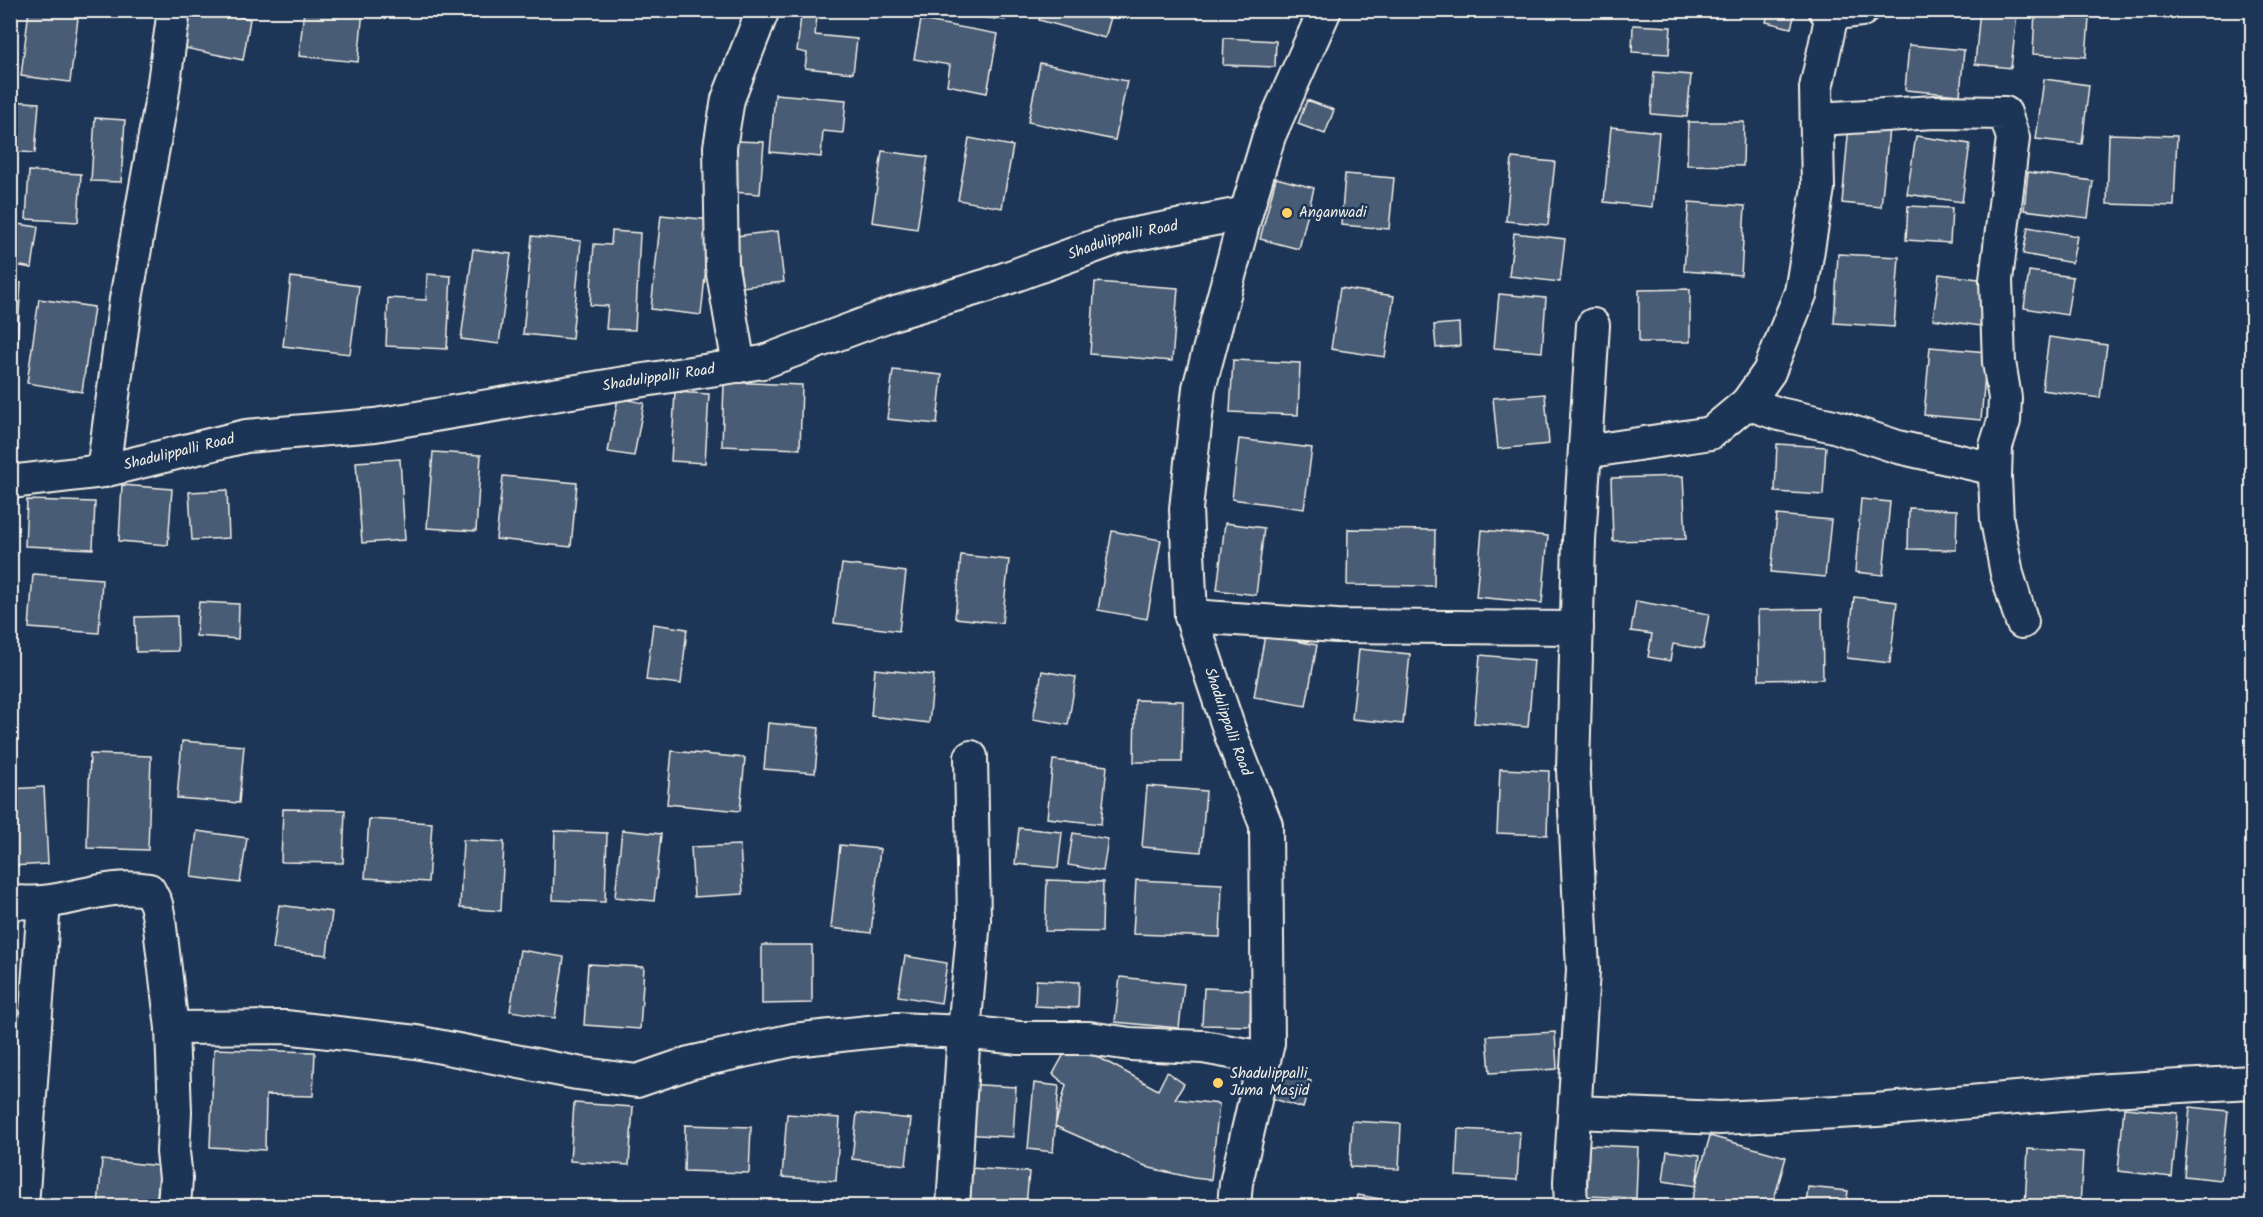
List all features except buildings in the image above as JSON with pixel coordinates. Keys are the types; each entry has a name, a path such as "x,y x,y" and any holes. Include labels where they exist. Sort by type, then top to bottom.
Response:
{"street":[{"path":"103,471 126,299 162,97 174,10"},
{"path":"739,366 722,267 720,147 728,99 763,10"},
{"path":"1246,213 1269,136 1323,11"},
{"path":"1585,452 1711,433 1747,403 1769,372 1801,292 1818,188 1816,88 1838,11"},
{"path":"1817,119 1935,112 2005,113 2013,138 1996,280 1999,362 2005,398 2004,421 1996,446 1995,469 1997,520 2007,573 2022,622"},
{"name":"Shadulippalli Road","path":"10,482 103,471 246,436 375,425 763,362 892,314 988,285 1120,237 1246,213 1199,388 1186,509 1191,616 1231,735 1266,825 1268,1043 1236,1184 1234,1206"},
{"path":"1571,1206 1570,1182 1583,970 1573,770 1579,540 1593,325"},
{"path":"1747,403 1779,414 1834,426 1898,447 1995,469"},
{"path":"1191,616 1337,626 1577,628"},
{"path":"953,1206 964,1032 974,921 971,757"},
{"path":"10,902 44,902 108,889 131,887 149,890 156,904 159,919 172,1029 175,1112 173,1152 176,1178 174,1206"},
{"path":"22,1206 44,902"},
{"path":"172,1029 285,1027 416,1042 577,1073 637,1082 688,1063 793,1040 897,1029 964,1032 1019,1038 1089,1038 1130,1044 1203,1047 1264,1058"},
{"path":"1575,1112 1720,1118 1876,1110 2110,1090 2253,1082"}],"place":[{"name":"Anganwadi","path":"1287,213"},
{"name":"Shadulippalli Juma Masjid","path":"1218,1083"}]}
